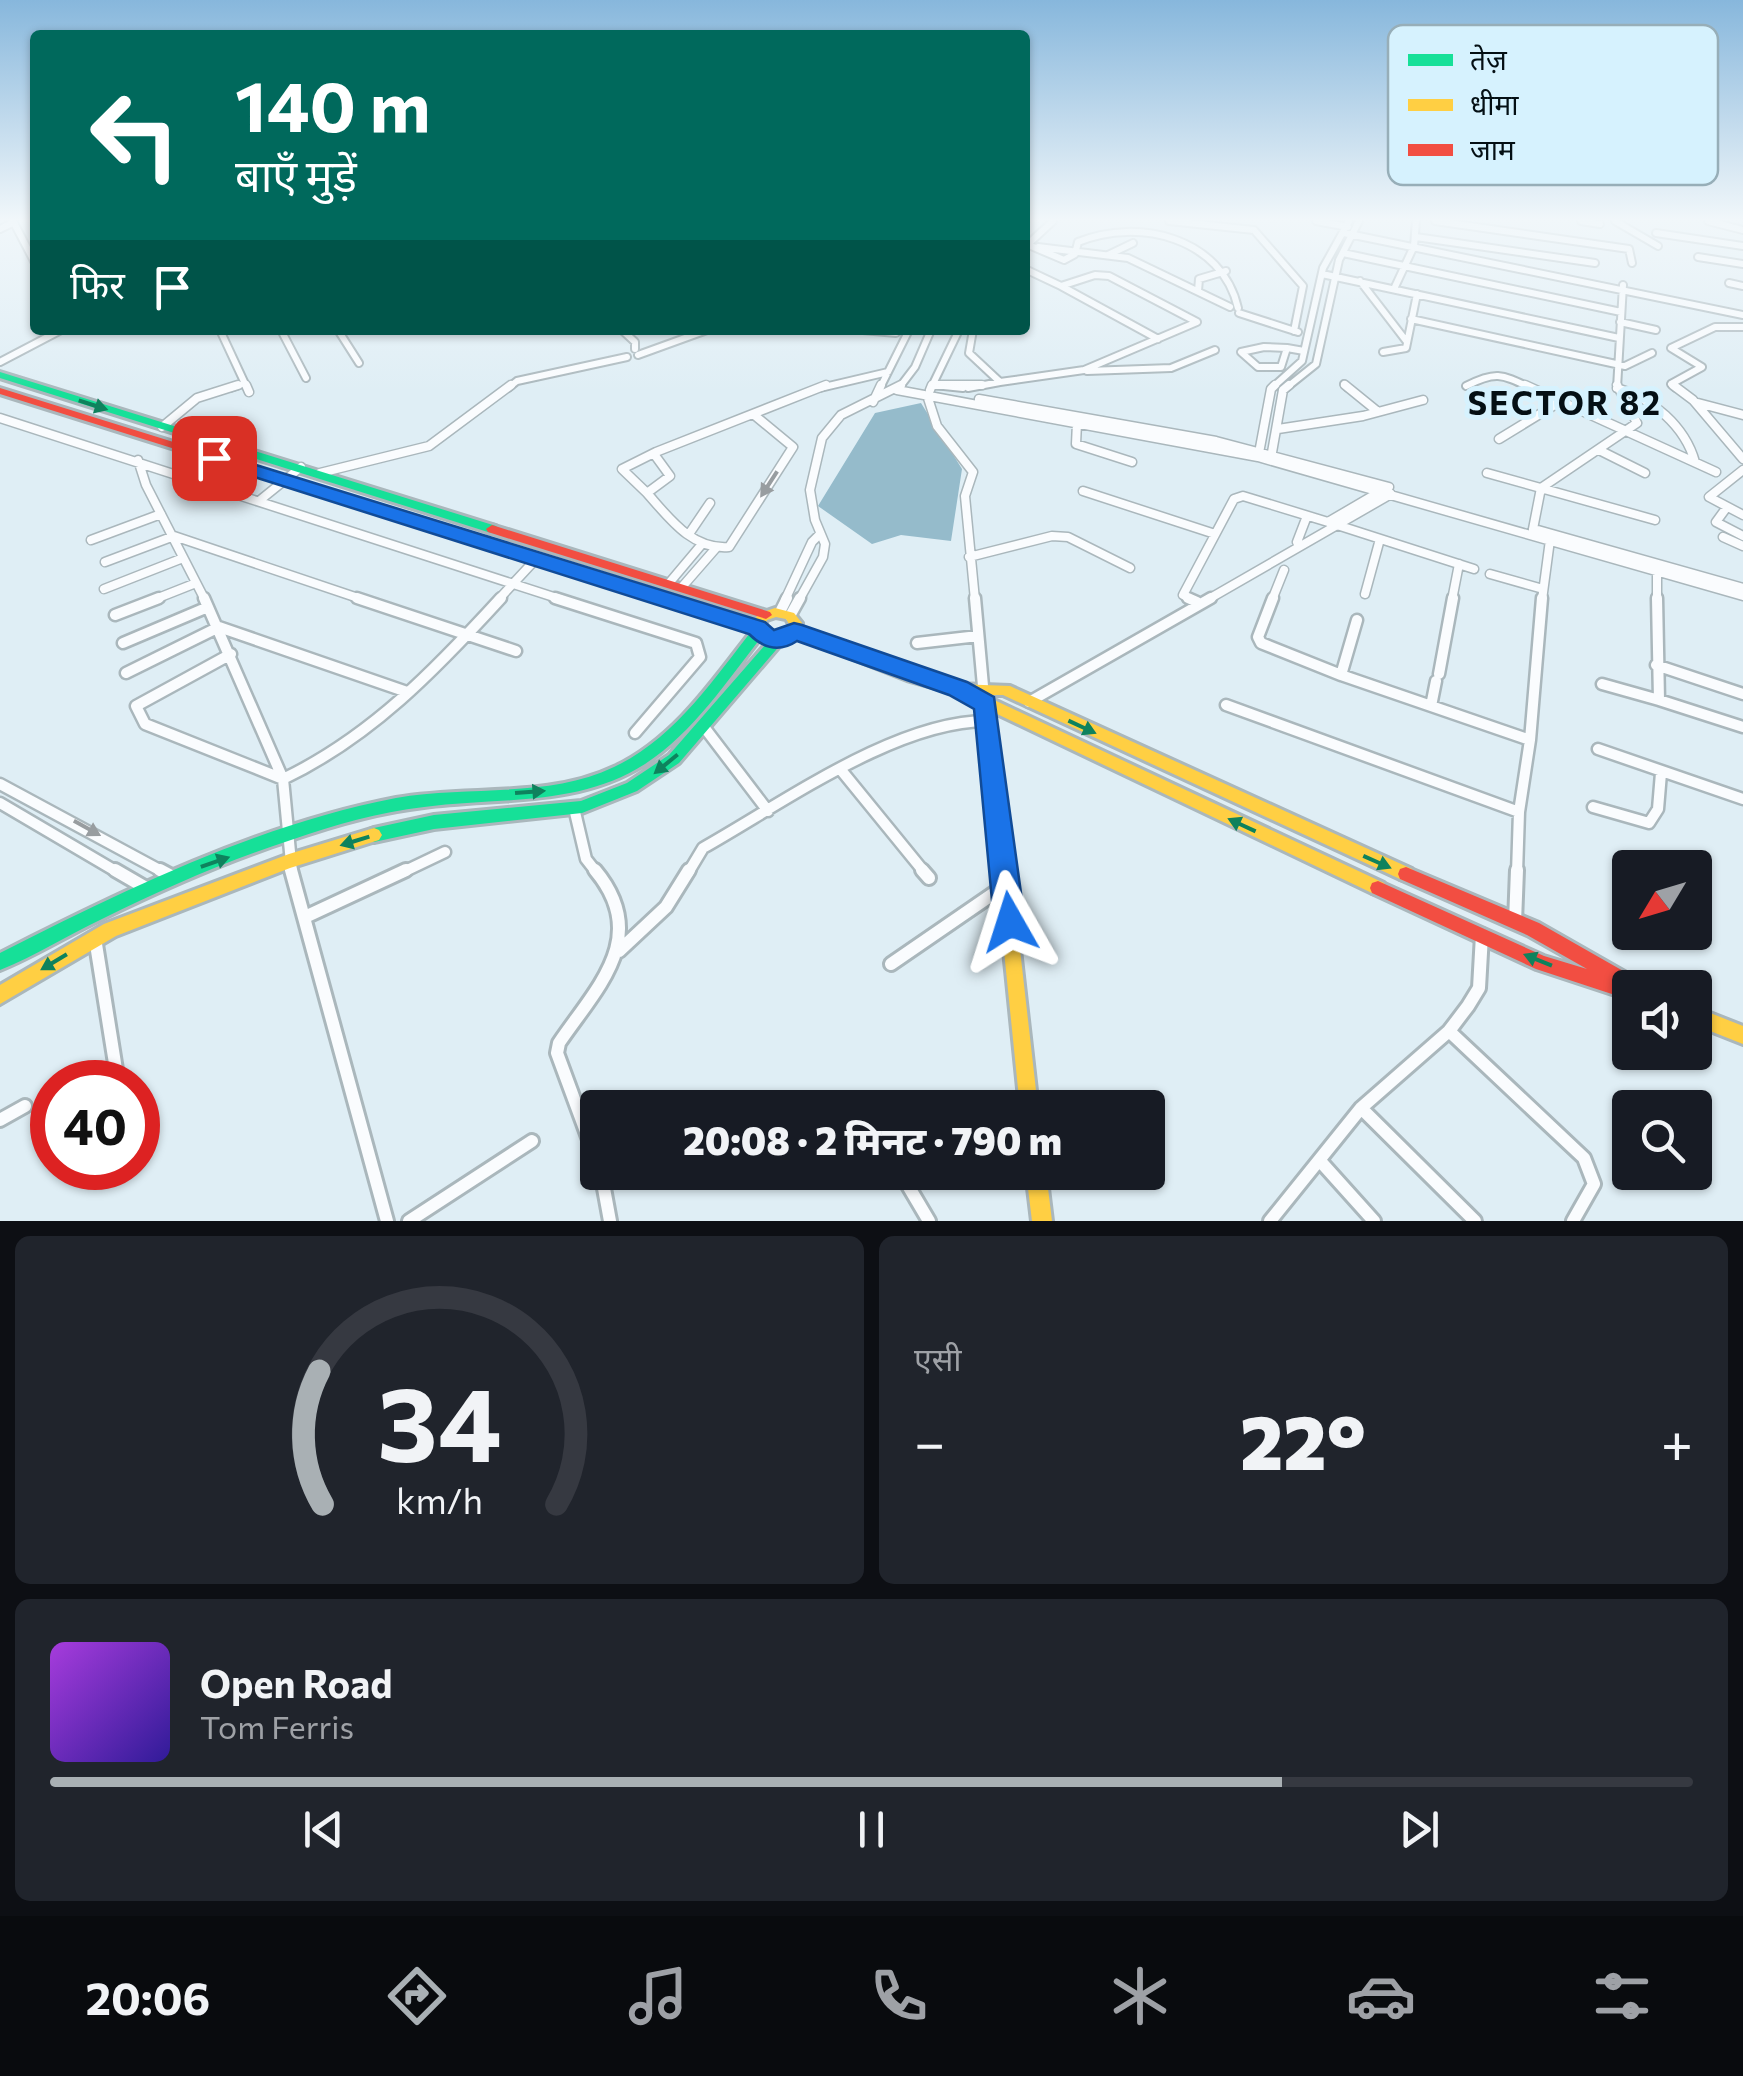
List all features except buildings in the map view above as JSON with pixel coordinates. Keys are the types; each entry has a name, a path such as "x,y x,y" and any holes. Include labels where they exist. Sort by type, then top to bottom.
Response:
{"street":[{"path":"1044,278 1158,339"},
{"path":"1061,286 1086,278"},
{"path":"1084,370 1197,322 1113,278"},
{"path":"1166,278 1296,332 1303,286 1296,278"},
{"path":"1168,278 1234,309"},
{"path":"1198,291 1198,279 1202,278"},
{"path":"1228,278 1234,309"},
{"path":"1258,454 1274,385 1299,365 1321,278"},
{"path":"1274,385 1286,386 1316,364 1334,278"},
{"path":"1343,278 1619,338"},
{"path":"1394,289 1400,278"},
{"path":"1463,278 1621,312"},
{"path":"1581,278 1743,312"},
{"path":"1360,282 1407,342"},
{"path":"1729,284 1743,286"},
{"path":"1623,287 1743,312"},
{"path":"1533,529 1541,488 1636,423 1617,388 1623,287"},
{"path":"1384,352 1402,351 1417,294"},
{"path":"1694,304 1694,308 1743,326"},
{"path":"1411,318 1618,365 1630,366 1652,353"},
{"path":"1620,322 1656,330"},
{"path":"1730,322 1702,331 1671,348 1702,367 1671,384 1696,403 1743,459"},
{"path":"0,358 42,335"},
{"path":"0,358 50,335"},
{"path":"162,427 198,398 247,388 222,335"},
{"path":"284,335 306,378"},
{"path":"341,335 359,363"},
{"path":"627,335 636,352 691,335"},
{"path":"873,402 906,335"},
{"path":"0,962 84,916 146,888 284,838 394,805 549,790 618,772 662,742 758,630 779,614 823,556 824,544 810,490 822,438 841,415 900,387 928,335"},
{"path":"957,335 926,404 941,432 974,472 965,496 969,557 1028,1090"},
{"path":"972,335 970,353 1000,382"},
{"path":"1278,368 1256,368 1242,352 1287,347 1304,351"},
{"path":"1278,368 1287,347"},
{"path":"1261,348 1278,368"},
{"path":"930,390 1084,370 1171,368 1215,350"},
{"path":"320,473 429,446 516,380 627,358"},
{"path":"752,414 794,447 729,547 702,544 688,534 622,469 656,452 752,414 836,381 888,372"},
{"path":"1466,386 1495,373 1716,472"},
{"path":"0,375 779,614 796,623 794,631"},
{"path":"1344,384 1377,411"},
{"path":"1271,457 1286,386"},
{"path":"900,387 1271,457 1533,529 1743,596"},
{"path":"1617,388 1656,402 1694,456 1694,462"},
{"path":"930,390 1077,423 1258,454"},
{"path":"0,391 536,558 758,630 777,640"},
{"path":"1278,429 1423,400"},
{"path":"1499,439 1561,401"},
{"path":"1696,403 1743,415"},
{"path":"0,418 668,632 700,649 700,657 635,732"},
{"path":"1077,423 1076,444 1132,462"},
{"path":"1599,450 1645,472"},
{"path":"647,493 670,477 653,458 656,452"},
{"path":"1271,457 1550,540 1743,588"},
{"path":"138,460 219,627 282,779 288,861 387,1221"},
{"path":"260,501 301,467"},
{"path":"1743,470 1709,495 1743,514"},
{"path":"1486,473 1655,520"},
{"path":"1083,491 1215,534"},
{"path":"1197,602 1183,595 1230,502 1237,497 1333,522 1386,493"},
{"path":"1029,702 1197,602 1217,596 1386,493"},
{"path":"688,534 710,503"},
{"path":"1728,508 1716,522 1743,536"},
{"path":"91,540 161,514"},
{"path":"1297,542 1308,516"},
{"path":"1337,525 1474,569"},
{"path":"779,614 812,542 820,534"},
{"path":"106,562 174,536 516,651"},
{"path":"969,557 1052,536 1068,537 1130,568"},
{"path":"1724,537 1743,546"},
{"path":"1366,594 1380,539"},
{"path":"1515,922 1519,812 1550,540"},
{"path":"676,584 702,544"},
{"path":"676,584 716,548"},
{"path":"104,589 183,558"},
{"path":"230,654 139,703 139,715 146,724 282,779 319,765 343,750 407,692 536,558"},
{"path":"1431,706 1459,564"},
{"path":"1658,567 1659,700"},
{"path":"1284,570 1258,640 1270,649 1530,740"},
{"path":"1490,574 1543,589"},
{"path":"116,615 196,583"},
{"path":"124,643 208,607"},
{"path":"1341,675 1356,620"},
{"path":"126,673 219,627 407,692"},
{"path":"0,995 95,938 147,913 288,861 434,822 574,808 632,787 654,774 704,728 777,640 794,631 958,689 1542,963 1612,983"},
{"path":"917,643 978,636"},
{"path":"1656,665 1743,694"},
{"path":"1602,684 1743,727"},
{"path":"958,689 983,686 1005,690 1515,922 1589,958 1612,974"},
{"path":"1226,705 1332,746 1392,762 1519,812"},
{"path":"580,1115 557,1053 559,1043 619,950 666,907 703,848 902,738 954,720 987,721"},
{"path":"704,728 768,811"},
{"path":"1598,749 1743,799"},
{"path":"841,770 929,878"},
{"path":"1592,807 1649,823 1658,809 1661,773"},
{"path":"0,784 174,877"},
{"path":"0,803 146,888"},
{"path":"574,808 586,860 606,883 611,897 620,932 619,950"},
{"path":"305,917 445,852"},
{"path":"890,964 1006,885"},
{"path":"1270,1221 1361,1108 1449,1030 1479,988 1482,935"},
{"path":"95,938 114,1060"},
{"path":"1712,1023 1743,1035"},
{"path":"1449,1030 1584,1158 1595,1176 1596,1189 1573,1221"},
{"path":"0,1120 24,1106"},
{"path":"1361,1108 1475,1221"},
{"path":"408,1221 532,1140"},
{"path":"1321,1162 1374,1221"},
{"path":"607,1190 610,1221"},
{"path":"911,1190 929,1221"},
{"path":"1038,1190 1042,1221"}],"water":[{"path":"921,403 962,469 951,541 901,535 872,544 818,506 875,413"}],"traffic: fast":[{"path":"0,375 492,529"},
{"path":"0,962 143,891 292,832 395,805 566,788 620,771 679,727 758,632"},
{"path":"374,835 434,822 582,807 632,787 674,759 777,640"}],"traffic: slow":[{"path":"775,612 790,616 796,623 794,631 782,639 768,639 757,628 762,617 775,612"},
{"path":"794,631 912,676 958,689 1378,888"},
{"path":"960,688 1005,690 1406,874"},
{"path":"985,697 1027,1090"},
{"path":"0,995 110,930 289,861 374,835"},
{"path":"1712,1023 1743,1035"},
{"path":"1038,1190 1042,1221"}],"traffic: jam":[{"path":"0,391 757,628"},
{"path":"492,529 766,615"},
{"path":"1406,874 1533,929 1612,974"},
{"path":"1378,888 1542,963 1612,985"}],"district":[{"name":"SECTOR 82","path":"1565,402"}],"route":[{"path":"214,458 757,628 768,639 782,639 794,631 912,676 958,689 986,704 1010,922"}]}
